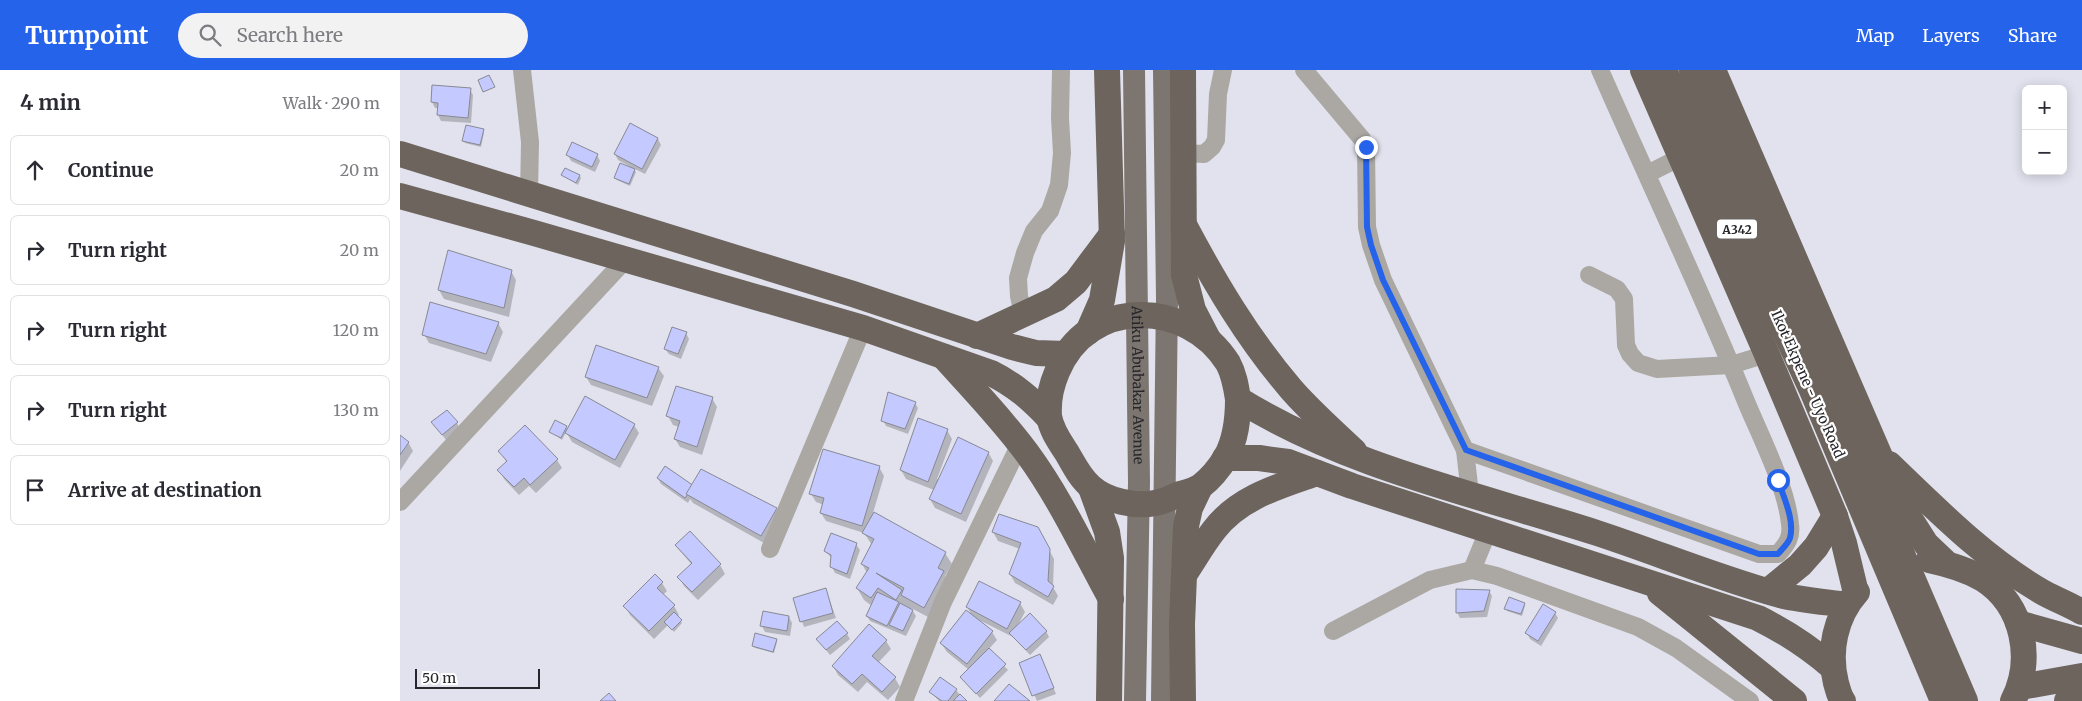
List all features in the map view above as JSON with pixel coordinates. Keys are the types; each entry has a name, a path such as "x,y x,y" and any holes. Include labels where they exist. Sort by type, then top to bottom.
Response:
{"highway":[{"path":"1088,332 1102,300 1107,279 1112,233 1107,70"},
{"path":"1183,70 1175,158 1184,225 1184,275 1187,292 1200,326 1211,343"},
{"path":"1643,70 1767,354 1835,516 1844,543 1851,599"},
{"name":"Ikot Ekpene - Uyo Road","path":"1664,70 1820,386 1965,701"},
{"name":"Ikot Ekpene - Uyo Road","path":"1692,70 1820,386 1943,701"},
{"path":"1713,70 1906,514 1926,544 1946,563"},
{"path":"400,154 853,294 978,336 1036,353 1066,354"},
{"path":"400,196 863,328 991,373 1010,382 1026,394 1049,418 1057,437 1077,471 1091,488 1107,532 1111,558 1109,701"},
{"path":"1184,225 1228,303 1262,353 1292,390 1362,459"},
{"path":"978,336 1056,299 1076,282 1112,233"},
{"path":"1049,418 1049,400 1052,384 1066,354 1088,332 1106,322 1122,317 1154,315 1185,324 1199,332 1228,363 1235,379 1238,399 1238,419 1234,439 1225,458 1200,487 1190,508 1186,526 1183,576 1183,701"},
{"path":"944,357 1020,444 1054,494 1111,599"},
{"path":"1238,399 1308,438 1388,469 1598,534 1782,595 1851,599"},
{"path":"1881,456 1956,528 2004,566 2044,593 2082,612"},
{"path":"1225,458 1288,462 1318,474 1488,531 1646,581 1767,623 1793,637 1832,667"},
{"path":"1183,576 1213,530 1234,510 1266,491 1318,474"},
{"path":"1091,488 1107,497 1139,505 1156,503 1200,487"},
{"path":"1768,591 1816,548 1835,516"},
{"path":"1842,701 1832,667 1834,635 1851,599 1868,582 1897,565 1929,560 1946,563 1985,580 2001,595 2011,608 2024,639 2025,655 2017,694 2082,676"},
{"path":"1646,581 1794,701"},
{"path":"2018,623 2082,641"},
{"path":"2066,701 2082,684"}],"main road":[{"name":"Atiku Abubakar Avenue","path":"1134,70 1139,472 1135,701"},
{"name":"Atiku Abubakar Avenue","path":"1162,701 1167,298 1175,158 1164,70"}],"street":[{"path":"522,70 530,142 529,194"},
{"path":"1023,315 1018,278 1024,253 1034,231 1050,211 1059,185 1062,153 1060,118 1061,70"},
{"path":"1175,158 1204,154 1212,147 1216,140 1218,94 1223,70"},
{"path":"1304,70 1362,139 1366,147 1367,227 1371,245 1383,280 1466,450 1470,494"},
{"path":"1466,450 1759,554 1778,554 1787,544 1790,536 1788,512 1778,480 1714,323 1600,70"},
{"path":"1647,174 1682,157"},
{"path":"400,502 626,259"},
{"path":"1589,275 1617,289 1624,299 1626,345 1630,354 1638,363 1657,369 1731,365 1767,354"},
{"path":"770,549 863,328"},
{"path":"904,701 943,602 1020,444"},
{"path":"1472,570 1488,531"},
{"path":"1333,631 1430,580 1472,570 1497,576 1638,627 1676,648 1750,701"}],"building":[{"path":"489,75 495,87 483,92 478,80"},
{"path":"432,85 471,88 468,118 437,115 438,103 431,102"},
{"path":"630,123 658,138 642,169 614,154"},
{"path":"466,125 484,129 480,145 462,141"},
{"path":"572,142 598,154 592,167 566,155"},
{"path":"620,163 635,169 629,184 614,178"},
{"path":"565,168 580,175 576,183 561,175"},
{"path":"448,250 512,270 504,308 438,290"},
{"path":"430,302 499,322 486,354 422,335"},
{"path":"672,327 687,332 678,354 664,349"},
{"path":"596,345 659,367 647,398 585,377"},
{"path":"676,386 713,397 697,447 674,439 680,421 666,416"},
{"path":"888,392 916,402 905,429 881,421"},
{"path":"585,396 635,424 615,460 565,433"},
{"path":"447,410 458,422 442,435 431,422"},
{"path":"918,418 948,429 928,482 900,470"},
{"path":"555,420 567,426 561,438 549,432"},
{"path":"525,425 558,459 530,485 524,478 514,487 497,470 507,461 498,451"},
{"path":"400,435 409,442 400,455"},
{"path":"958,437 989,452 961,514 929,499"},
{"path":"823,449 880,466 862,526 820,513 824,498 809,494"},
{"path":"665,466 694,486 685,498 657,478"},
{"path":"701,469 777,508 761,536 686,494"},
{"path":"874,512 946,552 938,568 944,571 924,608 901,595 904,588 876,573 902,590 896,600 878,588 871,598 856,588 869,568 861,564 874,539 862,533"},
{"path":"999,514 1038,527 1050,549 1048,581 1054,586 1048,597 1009,574 1021,543 992,532"},
{"path":"690,531 721,564 692,592 677,577 692,563 675,545"},
{"path":"831,533 857,543 847,574 830,567 831,555 824,551"},
{"path":"655,574 663,582 657,588 675,605 649,631 623,606"},
{"path":"979,581 1021,602 1007,629 966,607"},
{"path":"826,588 833,613 800,622 793,598"},
{"path":"1456,589 1490,590 1484,611 1456,613"},
{"path":"877,592 899,602 887,626 866,616"},
{"path":"1509,597 1525,603 1521,614 1504,609"},
{"path":"900,603 913,610 903,631 889,625"},
{"path":"1543,604 1556,612 1538,641 1525,633"},
{"path":"966,610 993,631 967,664 940,643"},
{"path":"763,611 789,616 787,631 760,626"},
{"path":"674,612 682,620 672,630 664,622"},
{"path":"1030,613 1047,631 1026,650 1009,633"},
{"path":"837,621 848,633 826,650 816,639"},
{"path":"869,624 887,640 872,656 896,677 882,692 862,674 852,684 832,666"},
{"path":"755,633 777,639 773,652 752,646"},
{"path":"989,648 1006,664 976,694 960,677"},
{"path":"1040,654 1054,688 1032,696 1019,663"},
{"path":"940,677 957,689 948,701 942,701 929,692"},
{"path":"1009,684 1030,701 994,701"},
{"path":"609,693 616,701 600,701"},
{"path":"960,694 967,701 953,701"}],"route":[{"path":"1366,147 1367,227 1371,245 1383,280 1466,450 1759,554 1778,554 1787,544 1790,536 1788,512 1778,480"}]}
